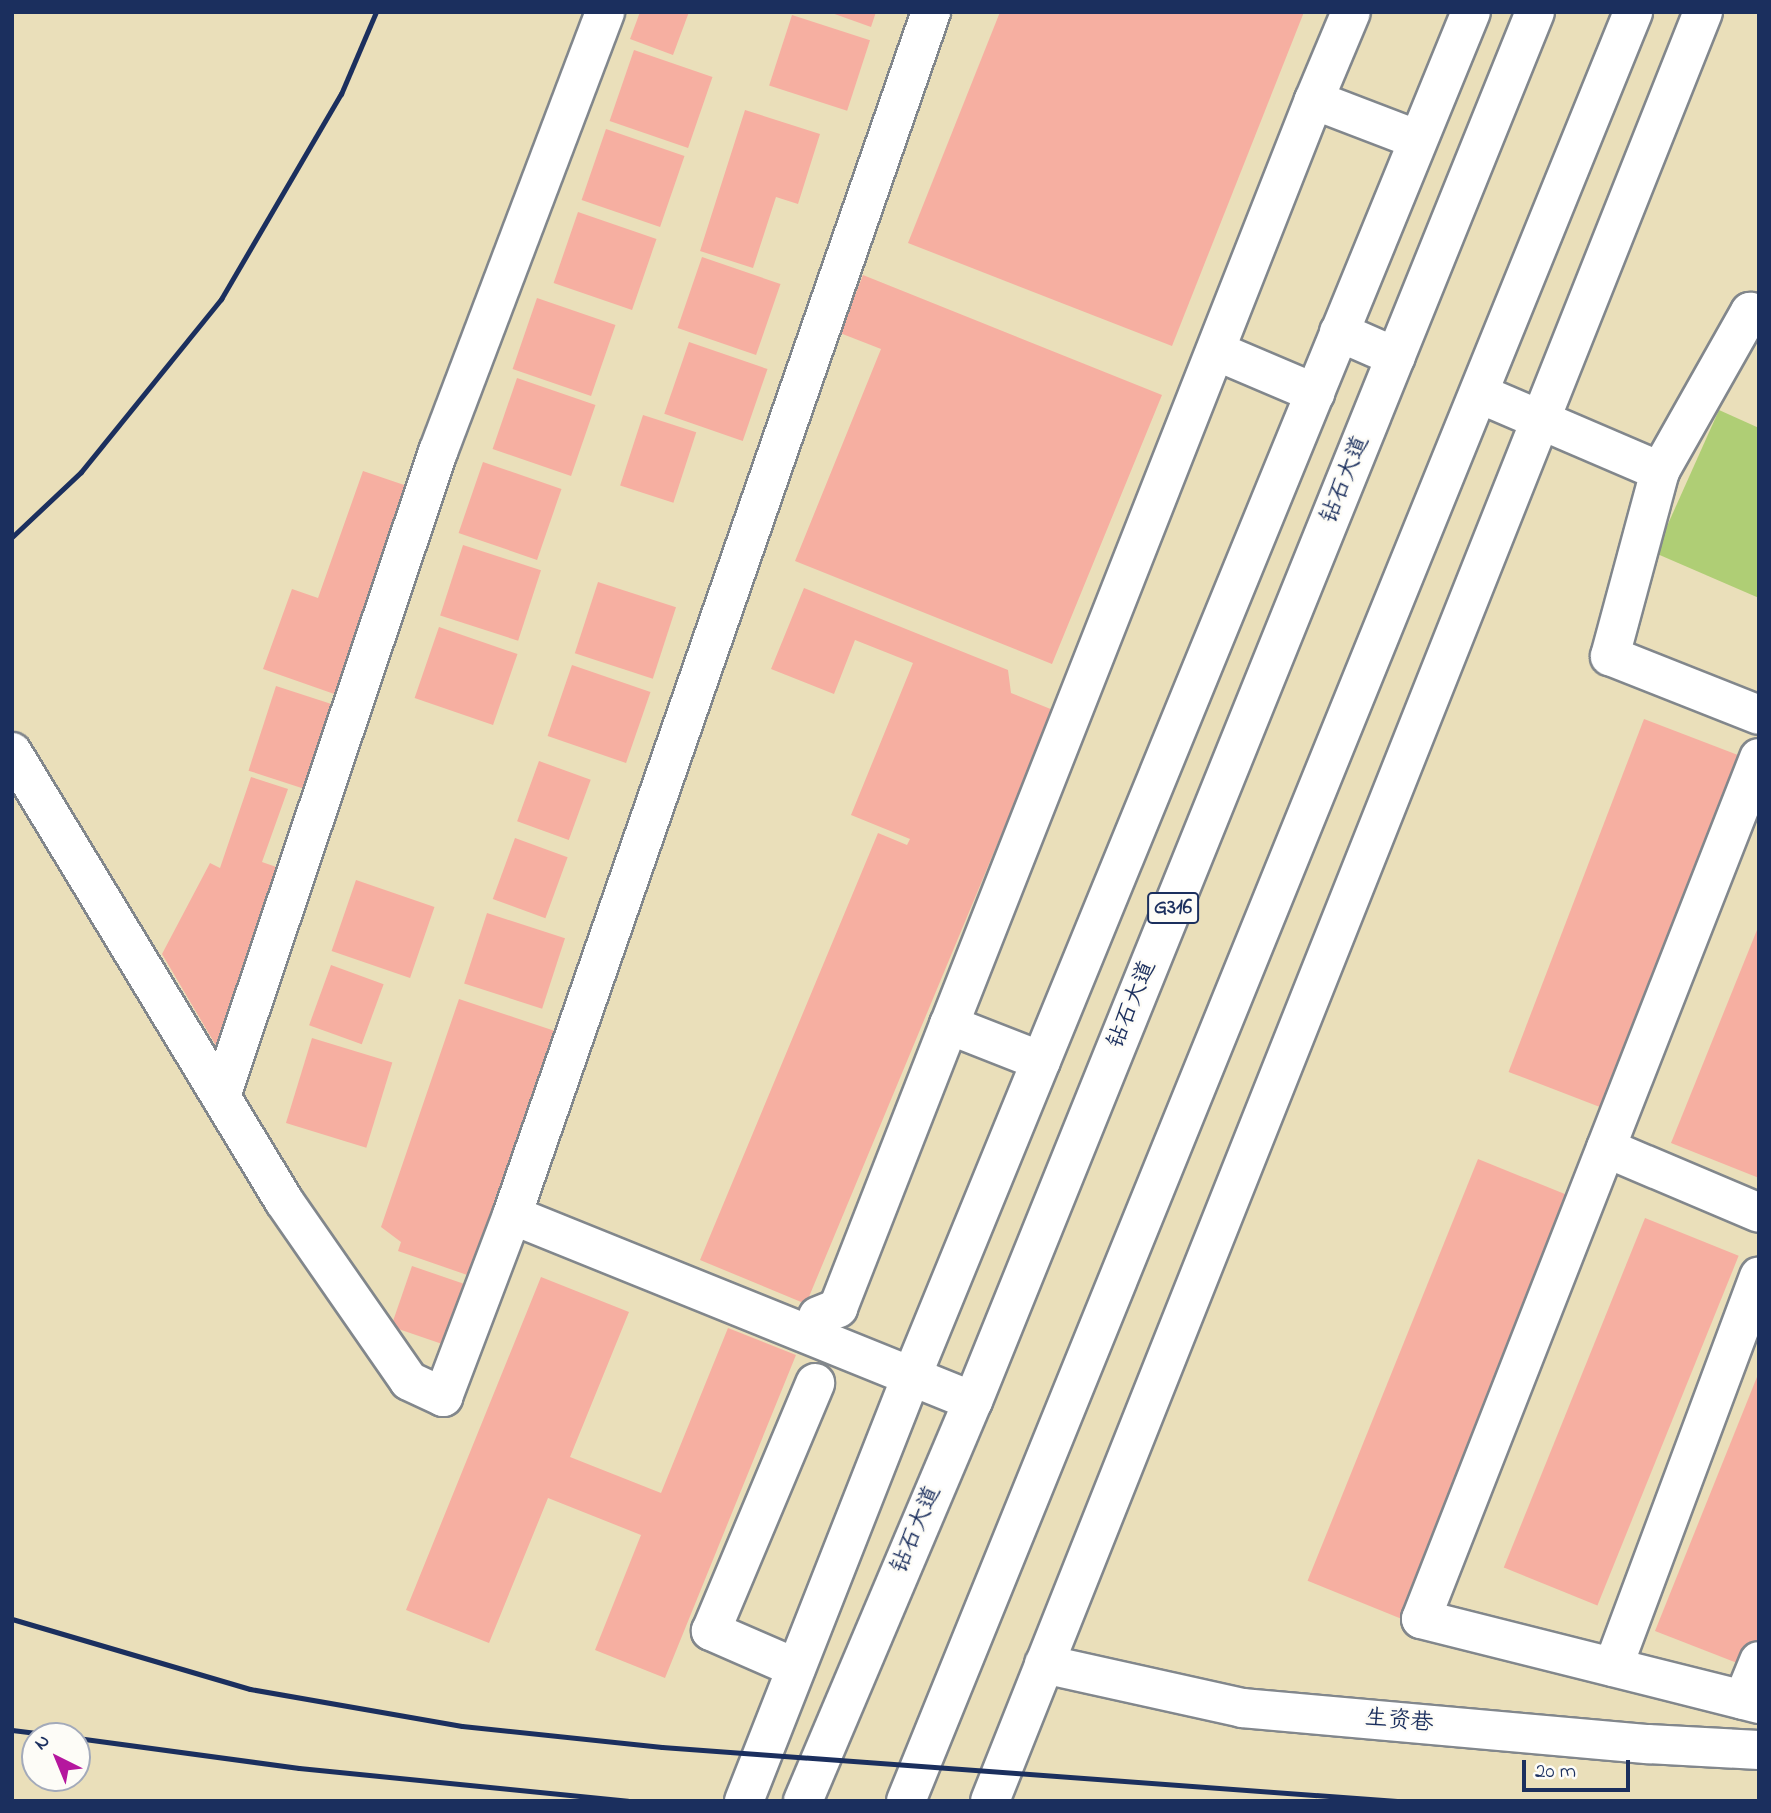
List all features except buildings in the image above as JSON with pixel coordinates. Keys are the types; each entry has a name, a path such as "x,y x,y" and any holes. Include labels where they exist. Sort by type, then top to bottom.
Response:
{"main road":[{"path":"221,1096 438,452 605,12"},
{"path":"12,752 284,1201 409,1381 443,1397 512,1214 931,12"},
{"path":"818,1316 838,1308 1351,12"},
{"path":"744,1801 911,1378 1471,12"},
{"name":"钻石大道","path":"803,1801 973,1401 1535,12"},
{"path":"906,1801 1633,12"},
{"path":"990,1801 1703,12"},
{"path":"1314,100 1418,140"},
{"path":"1759,316 1750,312 1660,471 1610,656 1759,715"},
{"path":"1339,332 1396,357"},
{"path":"1216,351 1315,393"},
{"path":"1480,394 1660,471"},
{"path":"1759,758 1421,1619 1751,1702 1759,1661"},
{"path":"949,1025 1041,1060"},
{"path":"1606,1148 1759,1213"},
{"path":"512,1214 973,1401"},
{"path":"1613,1667 1759,1276"},
{"path":"796,1668 711,1632 815,1383"},
{"name":"生资巷","path":"1044,1664 1242,1708 1648,1744 1759,1750"}],"green space":[{"path":"1719,410 1759,428 1759,598 1655,553"}],"railway":[{"path":"12,537 81,472 221,299 341,94 376,12"},
{"path":"12,1619 250,1689 462,1726 662,1747 1397,1801"},
{"path":"12,1730 21,1731"},
{"path":"91,1740 299,1768 627,1801"}]}
